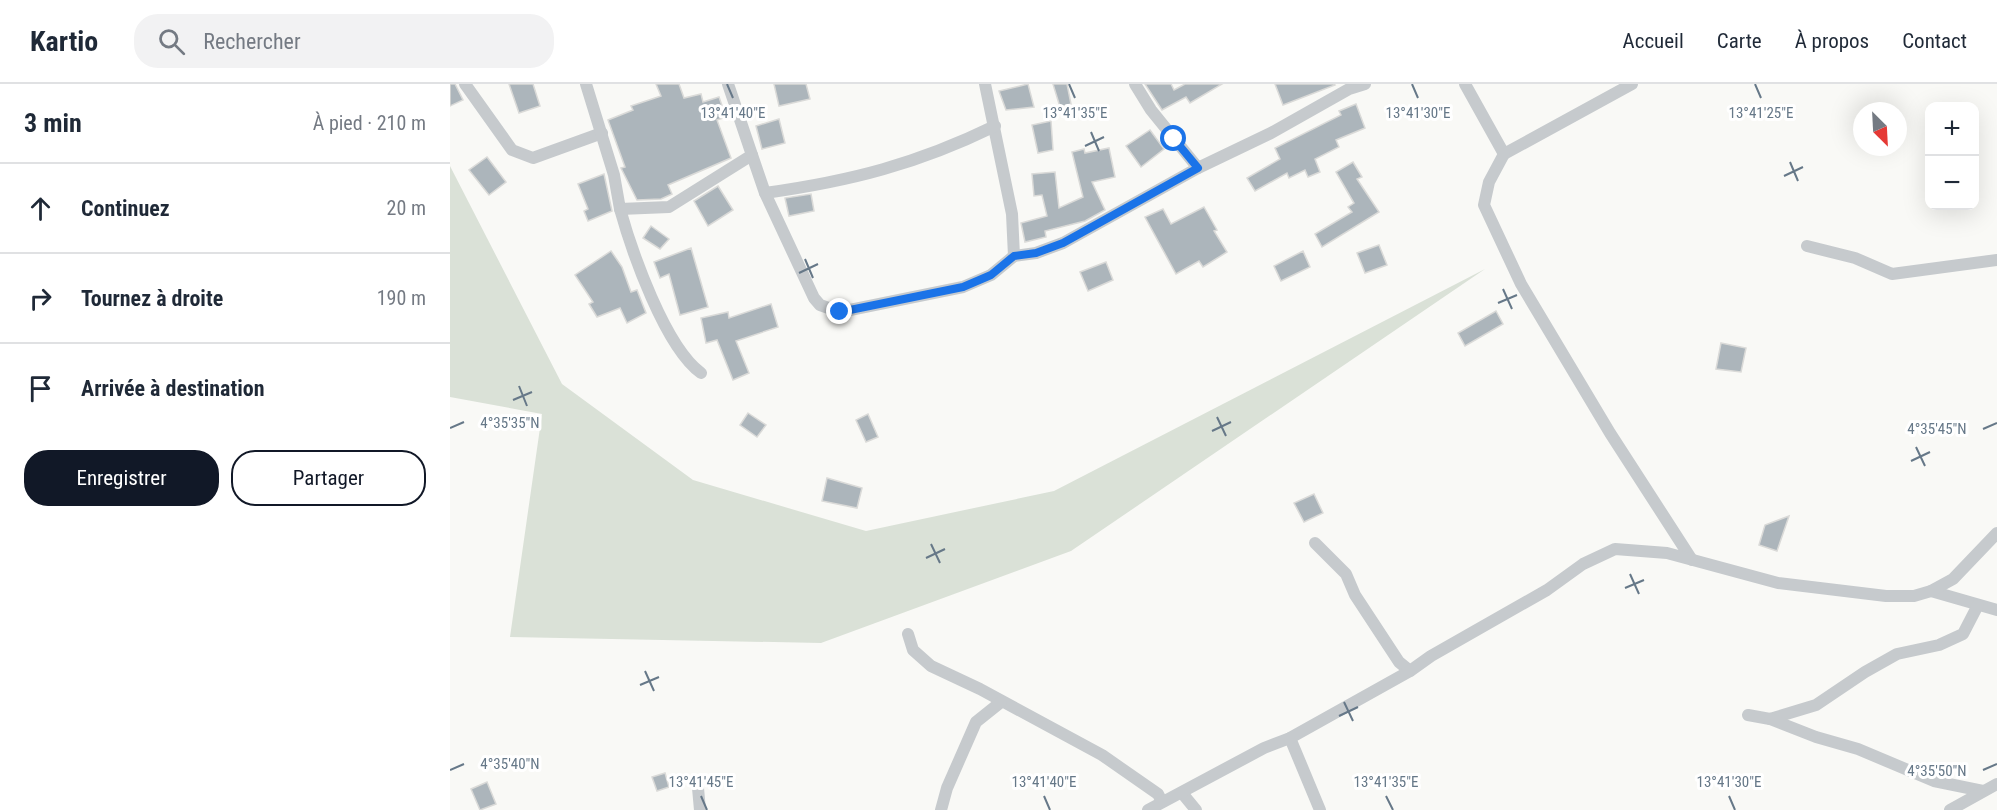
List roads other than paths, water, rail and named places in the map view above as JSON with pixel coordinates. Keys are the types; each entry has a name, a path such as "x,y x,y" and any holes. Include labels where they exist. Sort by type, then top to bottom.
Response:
{"street":[{"path":"465,84 512,150 522,155 533,158 602,133"},
{"path":"586,84 602,133 620,209 637,261 669,334 689,365 700,373"},
{"path":"728,84 765,193 814,298 829,309 840,312 963,287 991,275 1014,256 1036,253 1063,243 1198,168 1271,133 1348,89 1365,84"},
{"path":"985,84 1012,214 1014,256"},
{"path":"1135,84 1142,97 1198,168"},
{"path":"1465,84 1504,154"},
{"path":"1632,84 1504,154 1489,182 1484,205 1521,284 1610,433 1692,560"},
{"path":"765,193 861,177 957,144 995,126"},
{"path":"620,209 669,207 752,155"},
{"path":"1807,246 1856,258 1892,274 1997,260"},
{"path":"1149,810 1264,748 1290,738 1410,671 1431,656 1547,590 1583,564 1615,549 1667,553 1778,583 1886,596 1914,596 1931,591 1953,579 1997,533"},
{"path":"1315,543 1346,574 1355,595 1386,643 1399,662 1410,671"},
{"path":"1931,591 1997,610"},
{"path":"1770,719 1816,705 1865,672 1897,654 1925,646 1939,645 1963,634 1978,604"},
{"path":"908,634 913,650 931,666 1102,755 1158,794 1162,802"},
{"path":"941,810 947,788 976,722 1001,702"},
{"path":"1748,715 1770,719 1816,737 1858,748 1934,781 1983,791"},
{"path":"1290,738 1320,810"},
{"path":"1950,810 1997,784"},
{"path":"698,788 700,810"},
{"path":"1182,793 1196,810"}]}
